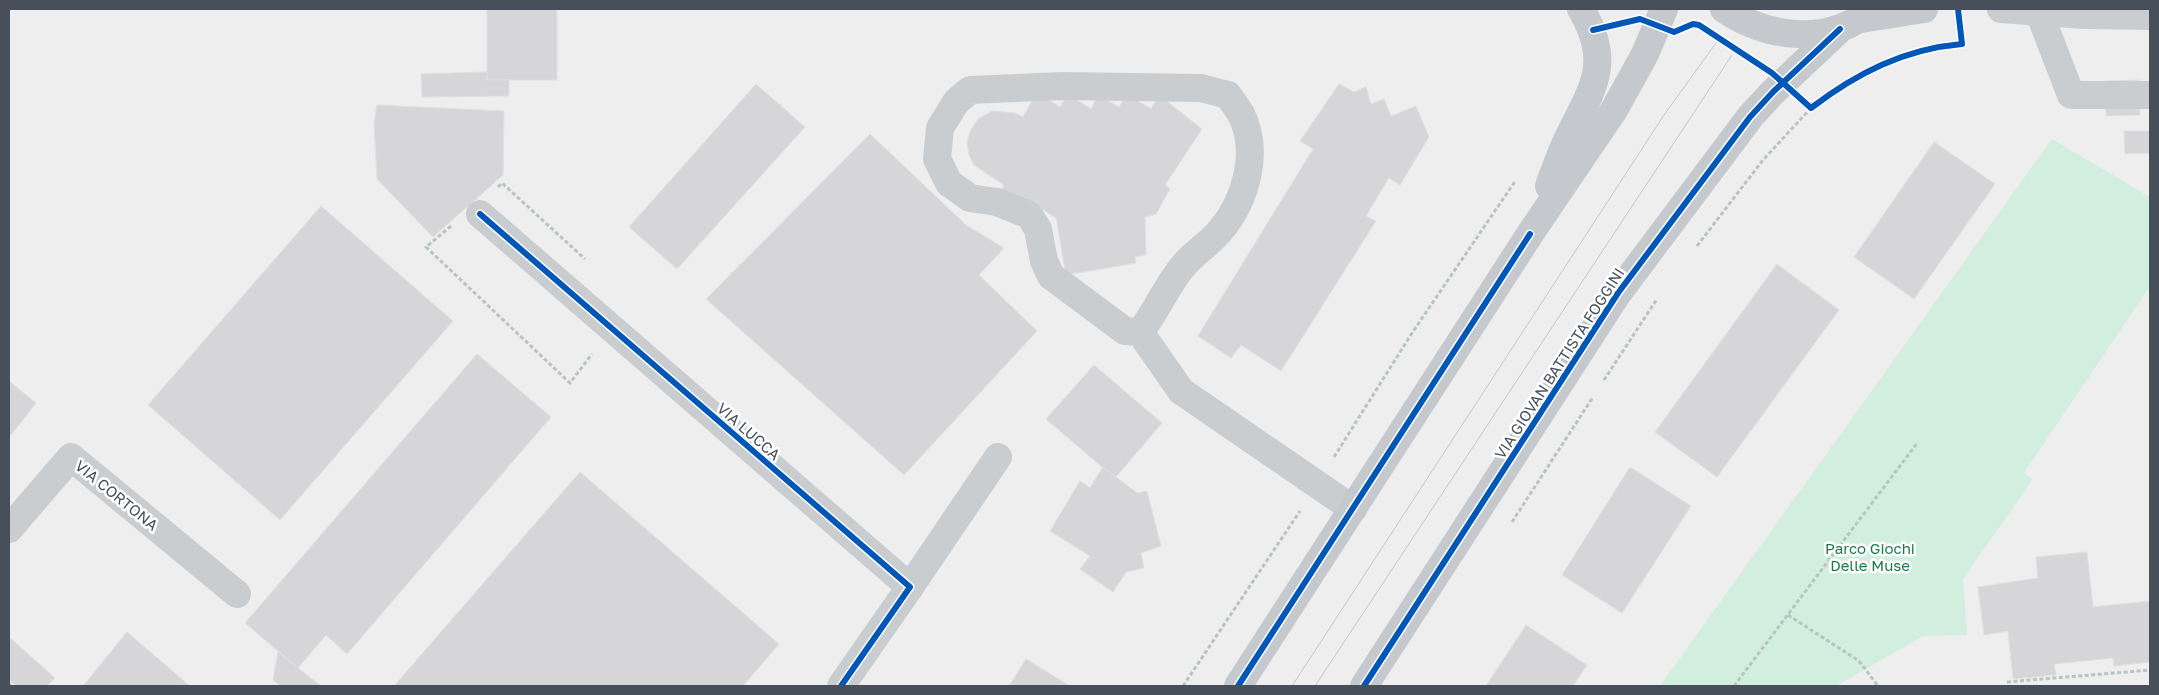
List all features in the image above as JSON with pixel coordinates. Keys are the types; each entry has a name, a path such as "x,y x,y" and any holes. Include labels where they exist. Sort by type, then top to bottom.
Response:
{"main road":[{"path":"1530,234 1556,167 1590,96 1597,75 1596,42 1593,30 1582,9"},
{"path":"1238,686 1530,234 1614,110 1645,54 1664,9"},
{"path":"1724,9 1740,20 1774,32 1812,34 1858,19 1924,9"},
{"name":"VIA GIOVAN BATTISTA FOGGINI","path":"1364,686 1618,293 1746,122 1783,82 1858,19"}],"street":[{"path":"2001,9 2150,16"},
{"path":"2039,12 2071,94 2150,96"},
{"path":"1062,86 1201,88 1228,95 1241,115 1248,142 1249,174 1242,196 1220,231 1184,265 1163,295 1153,315 1140,332 1125,331 1051,276 1044,261 1038,230 1028,215 997,202 970,198 949,183 937,160 940,128 956,102 970,90 1062,86"},
{"name":"VIA LUCCA","path":"480,214 910,587"},
{"path":"1140,332 1181,391 1353,509"},
{"name":"VIA CORTONA","path":"9,529 71,457 237,594"},
{"path":"841,686 998,458"}],"path":[{"path":"1694,250 1763,160 1814,106 1783,82"},
{"path":"1183,686 1317,484 1414,330 1516,179"},
{"path":"426,247 570,383 596,350"},
{"path":"1599,387 1660,295"},
{"path":"1507,529 1594,395"},
{"path":"1734,686 1918,442"},
{"path":"1788,615 1859,661 1878,686"},
{"path":"2007,682 2150,670"}],"green space":[{"name":"Parco Giochi Delle Muse","path":"2052,139 2150,197 2150,286 2024,473 2033,479 1963,579 1967,635 1923,636 1836,686 1660,686"}],"building":[{"path":"487,9 557,9 557,80 487,80"},
{"path":"487,72 487,80 509,80 509,96 422,97 421,74"},
{"path":"2139,80 2140,115 2106,116 2105,81"},
{"path":"756,84 805,127 677,269 629,227"},
{"path":"1339,84 1354,92 1366,87 1371,104 1384,99 1391,116 1416,106 1429,137 1400,185 1389,178 1366,216 1376,221 1281,371 1241,345 1231,358 1198,336 1313,149 1300,141"},
{"path":"1037,92 1060,107 1068,94 1091,109 1098,95 1119,107 1127,94 1151,109 1159,95 1202,129 1165,185 1170,189 1156,214 1145,217 1146,255 1135,257 1136,263 1066,275 1056,218 1025,198 1021,203 1002,190 1004,185 974,165 969,155 967,142 971,129 978,119 992,111 1015,113 1023,117"},
{"path":"377,105 504,111 503,175 433,237 377,179 374,123"},
{"path":"2124,131 2150,131 2150,153 2125,154"},
{"path":"870,134 966,225 1004,248 979,275 1037,331 904,475 706,299"},
{"path":"1934,142 1995,184 1914,299 1854,257"},
{"path":"321,206 453,321 280,520 148,405"},
{"path":"1777,264 1839,310 1717,477 1655,432"},
{"path":"477,354 551,417 347,654 326,635 298,668 245,623"},
{"path":"1094,365 1162,423 1115,478 1046,419"},
{"path":"9,381 36,403 11,435 9,433"},
{"path":"1103,467 1137,493 1147,491 1161,546 1141,553 1144,568 1126,572 1113,592 1080,569 1090,556 1050,531 1080,481 1090,488"},
{"path":"1630,467 1691,506 1622,613 1562,575"},
{"path":"580,472 779,644 743,686 394,686"},
{"path":"2087,552 2093,607 2150,601 2150,662 2114,666 2113,658 2054,664 2056,675 2013,679 2008,631 1984,635 1978,587 2038,578 2036,557"},
{"path":"1526,625 1587,665 1573,686 1486,686"},
{"path":"127,632 190,686 83,686"},
{"path":"9,637 55,678 47,686 16,686 9,680"},
{"path":"278,652 321,686 281,686 273,680"},
{"path":"1026,659 1070,686 1009,686"}],"tram line":[{"path":"1292,686 1664,115 1716,43"},
{"path":"1315,686 1732,55"}],"cycle path":[{"path":"1593,30 1640,19 1674,32 1693,24 1699,25 1772,73 1811,108 1846,84 1882,65 1920,51 1962,44 1958,9"},
{"path":"1364,686 1618,293 1750,117 1773,92 1840,29"},
{"path":"480,214 910,587 841,686"},
{"path":"1238,686 1530,234"}]}
